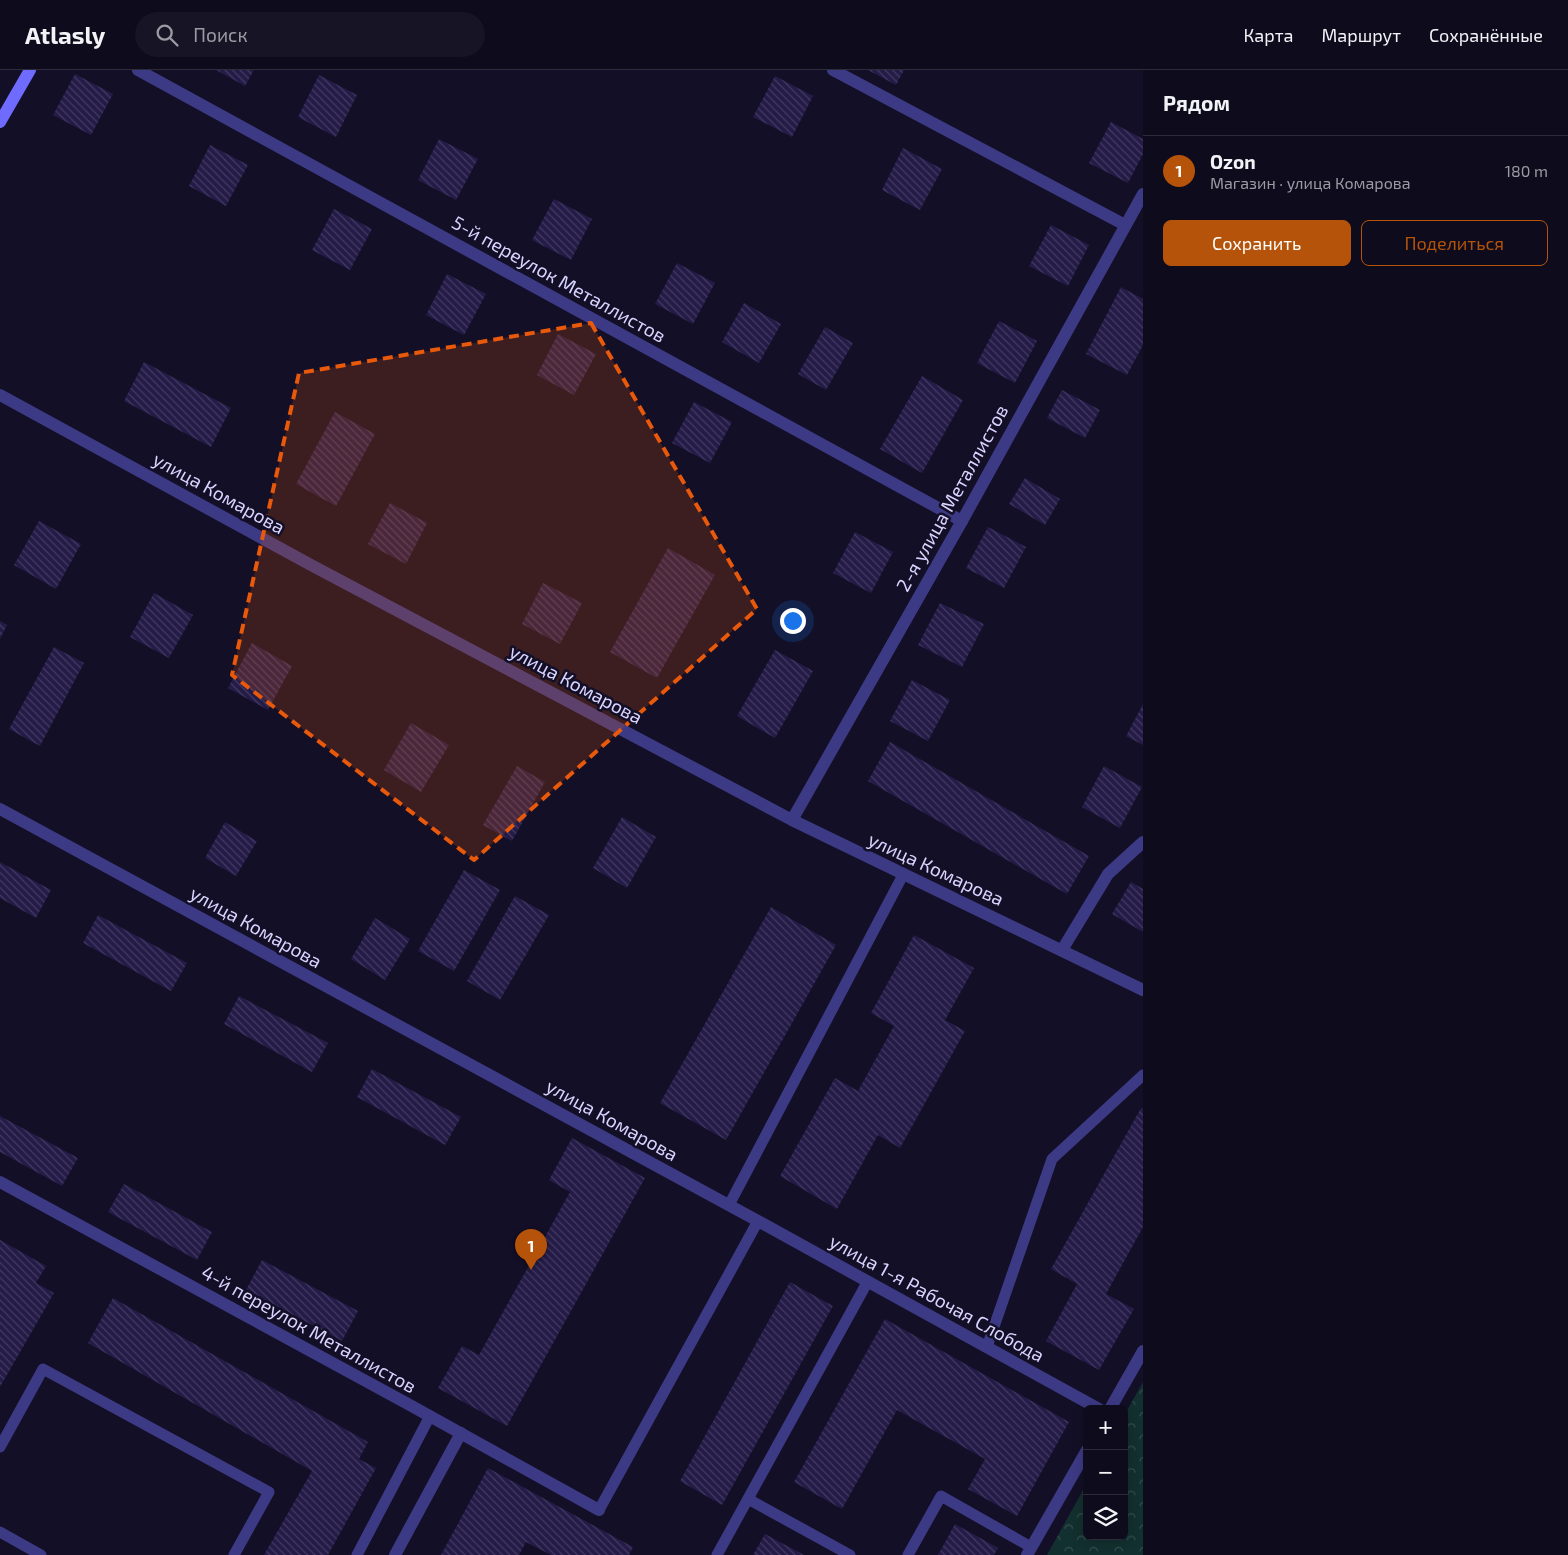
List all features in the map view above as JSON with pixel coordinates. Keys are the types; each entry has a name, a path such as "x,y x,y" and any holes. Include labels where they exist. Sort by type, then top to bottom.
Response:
{"street":[{"path":"0,122 30,70"},
{"name":"5-й переулок Металлистов","path":"138,70 962,521"},
{"path":"833,70 1125,225"},
{"name":"2-я улица Металлистов","path":"792,820 962,521 1143,194"},
{"name":"улица Комарова","path":"0,395 320,569 792,820 1143,990"},
{"name":"улица Комарова","path":"0,809 758,1221"},
{"path":"1062,950 1108,874 1143,842"},
{"name":"4-й переулок Металлистов","path":"0,1182 599,1510"},
{"name":"улица 1-я Рабочая Слобода","path":"758,1221 1091,1405"},
{"path":"1112,1405 1143,1351"},
{"path":"395,1555 461,1433"},
{"path":"1029,1551 1083,1457"}],"lane":[{"path":"729,1205 903,875"},
{"path":"987,1347 1052,1159 1143,1075"},
{"path":"599,1510 758,1221"},
{"path":"717,1555 868,1281"},
{"path":"0,1448 4,1430 43,1369 269,1492 234,1555"},
{"path":"357,1555 430,1416"},
{"path":"908,1555 941,1496 1029,1551"},
{"path":"748,1499 850,1555"},
{"path":"0,1532 42,1555"}],"highlighted area":[{"path":"591,323 757,609 474,860 232,675 299,373"}],"green space":[{"path":"1143,1382 1143,1555 1047,1555 1083,1490 1083,1540 1128,1540 1128,1409"}],"building":[{"path":"216,70 254,70 245,86"},
{"path":"868,70 904,70 896,85"},
{"path":"75,74 113,94 91,135 53,115"},
{"path":"319,75 357,95 336,137 298,117"},
{"path":"775,76 813,96 792,137 753,117"},
{"path":"1111,122 1143,139 1143,154 1128,183 1089,163"},
{"path":"439,139 478,159 456,200 418,180"},
{"path":"210,145 248,165 226,206 189,186"},
{"path":"903,148 942,169 920,210 882,190"},
{"path":"554,199 592,219 571,260 532,240"},
{"path":"334,209 372,229 350,270 312,250"},
{"path":"1051,225 1089,245 1068,286 1029,266"},
{"path":"677,263 715,283 693,324 655,304"},
{"path":"447,274 486,294 464,335 426,315"},
{"path":"1121,287 1143,299 1143,345 1127,375 1086,354"},
{"path":"744,303 781,324 759,363 722,342"},
{"path":"999,321 1037,341 1015,383 977,363"},
{"path":"825,327 853,343 826,390 798,374"},
{"path":"558,334 596,354 574,395 537,375"},
{"path":"144,362 231,408 211,447 124,401"},
{"path":"922,376 963,400 922,473 880,449"},
{"path":"1062,390 1100,410 1085,438 1047,418"},
{"path":"694,402 732,422 710,463 672,443"},
{"path":"335,412 375,434 336,506 296,484"},
{"path":"1025,478 1060,499 1045,525 1009,504"},
{"path":"390,503 427,523 406,564 368,544"},
{"path":"39,521 81,544 56,589 14,565"},
{"path":"988,527 1026,547 1004,588 966,568"},
{"path":"855,532 893,552 871,593 833,573"},
{"path":"668,548 715,575 657,678 610,652"},
{"path":"543,583 582,603 560,644 522,624"},
{"path":"154,593 193,615 169,658 130,637"},
{"path":"940,603 984,624 962,667 918,645"},
{"path":"0,621 7,625 0,639"},
{"path":"252,643 292,666 268,710 228,688"},
{"path":"54,647 84,663 40,746 9,729"},
{"path":"775,650 813,671 775,738 737,716"},
{"path":"912,680 950,700 928,741 890,721"},
{"path":"1143,704 1143,745 1126,736"},
{"path":"411,723 449,745 421,792 384,770"},
{"path":"890,742 1089,856 1067,894 868,781"},
{"path":"517,766 545,782 512,841 483,825"},
{"path":"1104,766 1142,787 1120,828 1082,807"},
{"path":"622,817 656,837 627,888 593,868"},
{"path":"225,822 257,841 236,876 205,858"},
{"path":"0,862 51,890 36,918 0,898"},
{"path":"464,870 500,890 454,971 418,951"},
{"path":"1131,882 1143,889 1143,932 1112,914"},
{"path":"515,896 549,915 500,1000 467,981"},
{"path":"771,907 836,945 726,1140 660,1103"},
{"path":"98,915 187,963 171,991 83,943"},
{"path":"375,918 410,939 385,980 351,959"},
{"path":"914,935 974,968 945,1020 965,1031 900,1148 878,1135 837,1209 780,1176 835,1078 858,1091 894,1026 871,1013"},
{"path":"239,996 328,1043 312,1072 224,1024"},
{"path":"372,1069 461,1117 445,1145 357,1097"},
{"path":"1141,1108 1143,1109 1143,1227 1106,1294 1134,1309 1099,1370 1046,1341 1077,1284 1051,1269"},
{"path":"0,1116 78,1158 62,1186 0,1152"},
{"path":"572,1138 645,1178 507,1426 438,1388 462,1346 479,1355 570,1192 549,1180"},
{"path":"124,1184 212,1232 197,1260 108,1212"},
{"path":"0,1240 46,1266 36,1283 54,1293 0,1387"},
{"path":"262,1260 358,1311 342,1341 246,1290"},
{"path":"790,1282 833,1306 722,1505 680,1481"},
{"path":"113,1298 368,1442 359,1459 376,1468 328,1555 264,1555 312,1471 88,1343"},
{"path":"885,1319 1069,1422 1017,1516 968,1489 985,1459 897,1410 842,1509 794,1482"},
{"path":"488,1468 633,1547 629,1555 551,1555 526,1542 519,1555 441,1555"},
{"path":"955,1524 998,1548 994,1555 938,1555"},
{"path":"765,1534 804,1555 753,1555"}],"place":[{"name":"Ozon","path":"531,1270"}]}
